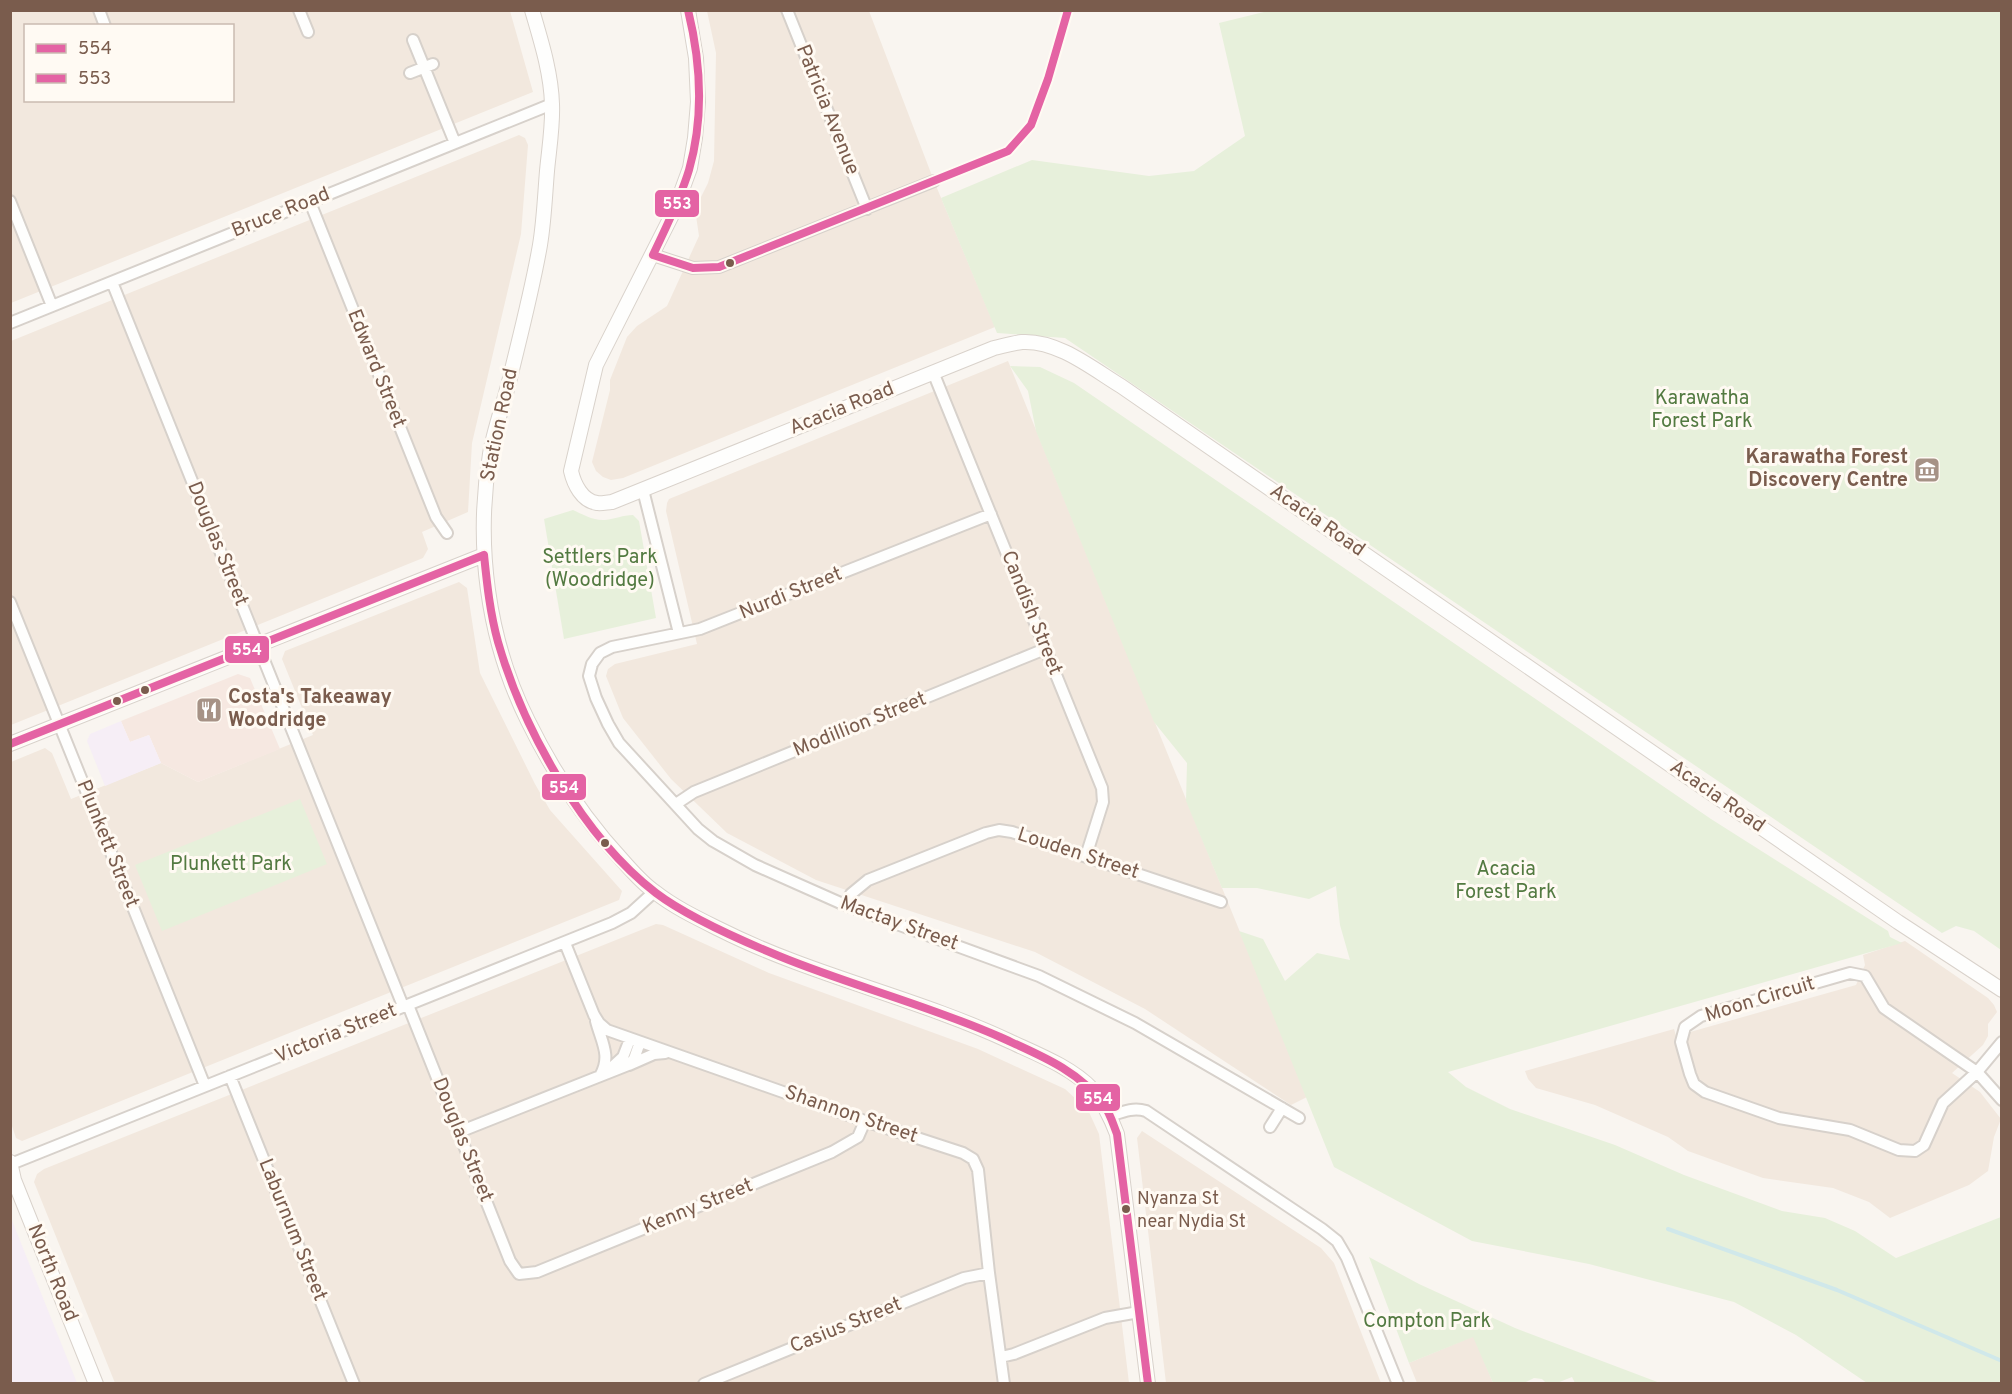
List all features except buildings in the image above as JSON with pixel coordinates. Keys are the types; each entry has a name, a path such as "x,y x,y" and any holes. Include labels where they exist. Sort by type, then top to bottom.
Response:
{"street":[{"path":"299,10 308,32"},
{"name":"Station Road","path":"532,10 547,62 552,104 541,240 507,388 490,450 483,555 497,640 511,684 544,753 573,798 610,847 654,892 679,908 789,961 995,1034 1043,1057 1091,1088 1105,1106 1117,1134 1149,1383"},
{"path":"688,10 696,58 698,102 695,138 690,168 675,209 653,255 693,268 719,267 934,181"},
{"name":"Patricia Avenue","path":"787,10 867,209"},
{"path":"412,40 428,65 455,143"},
{"path":"410,73 428,65"},
{"name":"Bruce Road","path":"10,323 552,104"},
{"path":"10,201 52,306"},
{"name":"Edward Street","path":"310,202 436,518 447,533"},
{"name":"Acacia Road","path":"653,255 596,365 570,471 576,488 587,498 597,503 612,502 994,348 1023,342 1046,346 1068,354 1122,386 1898,922 2001,990"},
{"name":"Douglas Street","path":"112,282 405,1006 459,1132 510,1261 519,1274"},
{"name":"Candish Street","path":"933,372 1102,788 1103,802 1086,856"},
{"path":"643,490 679,633"},
{"name":"Nurdi Street","path":"592,664 600,653 612,647 700,629 991,514"},
{"path":"10,744 483,555"},
{"name":"Plunkett Street","path":"10,602 205,1086"},
{"name":"Modillion Street","path":"676,804 694,792 1045,649"},
{"name":"Mactay Street","path":"592,664 589,676 596,698 619,743 698,829 730,852 845,905 1039,976 1135,1023 1299,1118"},
{"name":"Louden Street","path":"845,905 851,894 868,880 986,833 999,830 1012,832 1086,856 1221,902"},
{"name":"Victoria Street","path":"11,1163 565,943 631,913 654,892"},
{"name":"Shannon Street","path":"565,943 594,1015 607,1030 963,1153 973,1159 978,1170 1004,1383"},
{"name":"Moon Circuit","path":"1977,1072 1884,1008 1870,981 1860,974 1850,973 1701,1016 1684,1027 1682,1033 1681,1042 1690,1074 1695,1084 1705,1092 1779,1118 1850,1130 1909,1152 1920,1149 1924,1145 1943,1104 1977,1072 2001,1042"},
{"path":"594,1015 606,1052 605,1066 601,1075"},
{"path":"601,1075 621,1060 635,1040"},
{"path":"627,1065 634,1059 635,1040"},
{"path":"459,1132 654,1054 671,1053"},
{"path":"1977,1072 2001,1100"},
{"name":"Laburnum Street","path":"230,1076 354,1383"},
{"path":"1270,1127 1282,1108"},
{"path":"1110,1116 1123,1111 1138,1109 1146,1111 1322,1229 1336,1241 1347,1258 1398,1383"},
{"name":"Kenny Street","path":"519,1274 537,1272 832,1152 858,1137 866,1121"},
{"name":"North Road","path":"11,1163 14,1180 96,1383"},
{"name":"Casius Street","path":"704,1383 964,1278 989,1273"},
{"path":"1002,1357 1105,1318 1139,1312"}],"shaded area":[{"path":"11,11 510,11 533,92 11,303"},
{"path":"707,11 869,11 934,181 995,327 623,478 611,480 596,471 592,462 610,390 610,380 627,337 637,326 667,306 699,236 695,209 708,183 714,161 716,53"},
{"path":"519,135 525,138 528,145 521,234 472,443 468,512 422,532 428,549 423,558 11,725 11,341"},
{"path":"1008,361 1307,1097 1291,1105 1145,1009 1035,952 816,880 727,833 671,779 623,718 606,676 608,669 615,664 697,644 666,511 669,499"},
{"path":"459,582 467,588 480,673 535,784 550,810 622,891 619,900 22,1141 16,1138 11,1123 11,762 45,748 52,753 71,799 161,763 198,782 313,735 282,659 285,651"},
{"path":"238,674 250,678 280,749 198,782 161,763 149,735 130,742 121,721"},
{"path":"121,721 130,742 149,735 161,763 105,786 87,741 90,734"},
{"path":"656,924 663,925 769,973 978,1049 1065,1089 1088,1110 1099,1134 1129,1383 115,1383 34,1182 37,1174 44,1169"},
{"path":"1905,941 1988,998 1994,1005 1997,1012 1988,1024 1988,1036 1983,1045 1952,1073 1980,1092 2001,1119 1994,1137 1988,1171 1969,1185 1890,1218 1869,1202 1833,1188 1763,1178 1688,1151 1668,1137 1595,1105 1536,1088 1528,1079 1525,1071 1674,1029 1676,1036 1856,985 1865,965 1863,955"},
{"path":"1142,1131 1321,1248 1334,1263 1381,1383 1166,1383 1137,1138"},
{"path":"11,1218 77,1383 11,1383"},
{"path":"1474,1336 1493,1383 1417,1383 1409,1363"}],"green space":[{"name":"Karawatha Forest Park","path":"1268,11 2001,11 2001,950 1974,931 1956,926 1942,933 1065,338 997,333 941,198 1032,160 1149,176 1194,171 1245,136 1219,23"},
{"name":"Acacia Forest Park","path":"1010,366 1040,367 1074,383 1711,819 1888,931 1890,937 1902,943 1448,1072 1466,1087 1510,1109 1615,1145 1684,1175 1782,1211 1825,1218 1855,1231 1896,1258 2001,1217 2001,1383 1867,1383 1796,1335 1734,1302 1589,1264 1472,1241 1334,1167 1239,931 1263,939 1285,981 1317,953 1350,960 1340,925 1336,886 1309,899 1257,888 1222,888 1186,801 1187,763 1154,722 1036,431 1028,391"},
{"name":"Settlers Park (Woodridge)","path":"573,510 588,517 605,520 633,515 639,521 656,618 564,639 544,519"},
{"name":"Plunkett Park","path":"300,799 327,864 162,931 135,865"},
{"name":"Compton Park","path":"1369,1257 1419,1284 1515,1328 1660,1383 1575,1383 1572,1377 1557,1383 1546,1383 1542,1379 1534,1378 1524,1383 1493,1383 1473,1337 1409,1363"}],"waterway":[{"path":"1668,1229 1837,1290 2002,1361"}],"transit line":[{"name":"553","path":"688,10 698,70 697,131 689,170 653,255 693,268 719,267 1008,151 1031,125 1048,79 1068,10"},
{"name":"554","path":"484,555 495,631 523,710 559,779 604,842 629,870 669,902 732,936 807,967 973,1026 1043,1057 1082,1082 1104,1105 1117,1134 1148,1384"},
{"name":"554","path":"10,744 484,555"}],"place":[{"name":"Karawatha Forest Discovery Centre","path":"1927,470"},
{"name":"Costa's Takeaway Woodridge","path":"209,710"},
{"name":"Nyanza St near Nydia St","path":"1126,1209"}]}
